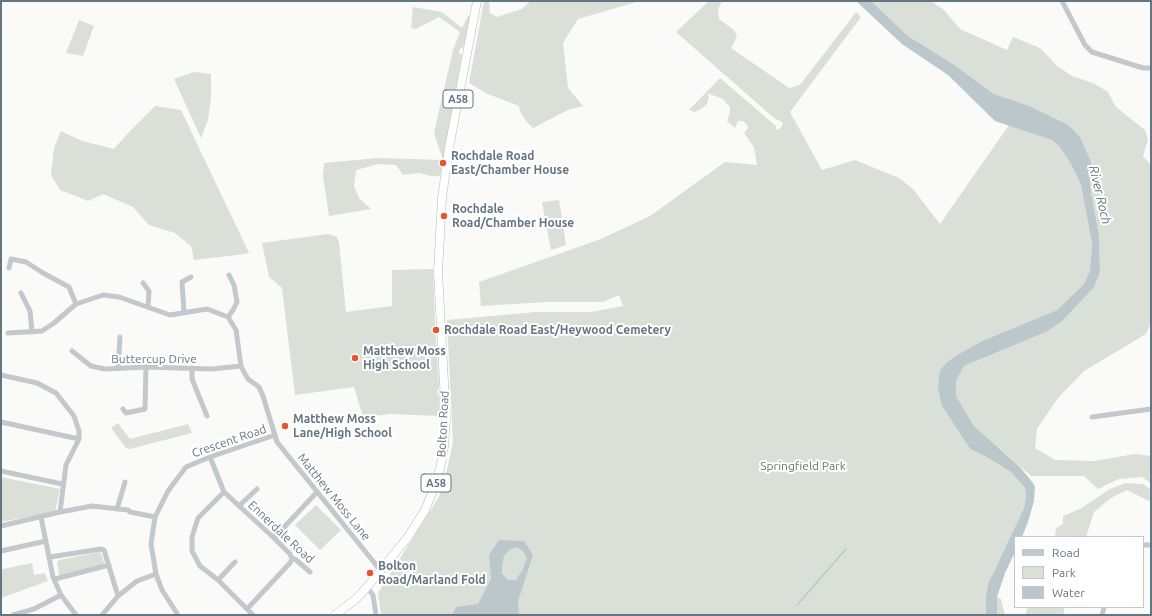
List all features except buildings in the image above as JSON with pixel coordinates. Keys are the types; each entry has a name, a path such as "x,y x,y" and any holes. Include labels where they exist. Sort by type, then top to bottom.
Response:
{"highway":[{"name":"Bolton Road","path":"335,615 356,599 399,549 416,525 432,493 440,469 444,448 446,419 438,272 442,198 449,148 477,1"}],"street":[{"path":"1062,1 1085,45 1092,52 1143,68 1151,68"},
{"path":"9,268 11,259 26,262 69,287 76,304"},
{"path":"228,316 237,302 234,285 229,275"},
{"path":"184,312 182,282 191,277"},
{"path":"143,283 149,291 148,308"},
{"path":"21,293 30,311 32,332"},
{"path":"8,333 42,331 76,304 103,295 119,297 170,315 207,309 228,316 236,330 242,366"},
{"path":"118,368 120,337"},
{"name":"Buttercup Drive","path":"72,351 91,366 105,369 146,367 212,369 242,366"},
{"name":"Matthew Moss Lane","path":"242,366 248,379 259,387 264,396 276,442 381,571"},
{"path":"123,409 126,413 145,408 146,367"},
{"path":"192,368 192,379 207,416"},
{"path":"1,375 37,383 56,393 74,416 79,431 79,439 66,465 62,484 60,512"},
{"path":"1092,417 1151,409"},
{"path":"1,422 79,439"},
{"name":"Crescent Road","path":"178,615 162,590 156,574 151,544 155,518 168,491 186,466 275,435"},
{"name":"Ennerdale Road","path":"210,457 224,492 274,538 290,554 292,559 295,559 310,572"},
{"path":"1,471 62,484"},
{"path":"117,509 125,482"},
{"name":"Ennerdale Road","path":"239,506 257,489"},
{"path":"224,492 198,518 192,537 192,551 200,566 218,580 253,615"},
{"path":"274,538 317,492"},
{"path":"1,526 92,506 128,510 130,512 155,518"},
{"path":"41,517 55,579 62,595 76,615"},
{"path":"1,551 46,541"},
{"path":"50,557 101,549 104,550 118,596"},
{"path":"247,608 290,563 292,559"},
{"path":"218,580 235,562"},
{"path":"55,579 109,565"},
{"path":"102,615 118,596 137,581 156,574"},
{"path":"367,587 373,595 376,615"},
{"path":"13,615 34,609 62,595"}],"green space":[{"path":"484,1 489,1 490,13 497,17 522,9 530,1 640,1 578,19 563,43 568,88 583,106 568,110 533,128 526,121 520,111 519,106 488,94 469,83"},
{"name":"Springfield Park","path":"709,1 722,1 718,9 719,19 734,30 737,37 731,48 789,88 800,85 856,12 861,17 790,112 822,170 855,160 899,178 913,189 940,224 1009,125 1052,140 1059,146 1071,164 1081,185 1092,244 1090,271 1083,285 1057,310 982,341 947,362 942,406 970,449 985,456 1011,472 1025,488 1026,497 1024,508 988,584 986,596 986,615 381,615 378,593 439,497 447,470 453,442 447,320 536,312 591,312 623,306 619,295 603,302 546,302 481,306 479,282 601,239 650,216 725,162 757,165 754,147 744,133 748,128 747,125 743,121 738,121 735,128 727,121 730,107 723,99 707,93 709,97 707,104 695,112 689,110 720,78 776,126 776,129 778,130 783,125 782,122 774,118 676,32"},
{"path":"871,1 931,1 944,10 960,29 1007,50 1013,37 1040,48 1057,66 1072,76 1095,84 1108,92 1116,107 1145,130 1148,139 1143,156 1151,165 1151,322 1146,334 1084,371 1058,398 1037,429 1035,448 1055,460 1094,461 1135,454 1151,456 1151,483 1142,477 1119,479 1098,489 1084,476 1031,476 974,426 956,396 956,381 964,366 1046,332 1060,323 1100,272 1099,235 1090,186 1091,162 1027,105 994,94 953,64 908,36"},
{"path":"413,7 442,12 462,28 468,16 470,17 464,46 459,50 460,54 462,55 443,160 434,133 453,50 460,32 439,17 416,29 411,28"},
{"path":"79,20 94,26 83,56 66,53"},
{"path":"194,72 211,74 211,98 208,120 201,138 174,79"},
{"path":"155,106 181,110 249,253 194,260 191,246 175,233 149,225 133,207 103,194 88,201 60,190 51,175 54,148 61,131 82,141 114,149"},
{"path":"377,158 443,160 440,176 431,176 419,173 403,175 396,165 378,164 356,170 354,186 359,198 371,209 329,216 323,176 324,163"},
{"path":"559,200 566,245 551,250 542,202"},
{"path":"328,234 337,237 339,243 346,312 392,306 392,270 433,269 441,416 391,414 363,417 354,387 295,395 282,288 269,277 262,243"},
{"path":"118,423 130,439 188,424 192,433 130,449 126,448 111,428"},
{"path":"1,477 60,489 55,512 1,522"},
{"path":"1125,483 1143,484 1151,490 1151,502 1127,490 1111,498 1094,512 1086,536 1055,536 1056,528 1063,524 1063,516 1080,509 1110,489"},
{"path":"316,505 341,530 320,550 295,525"},
{"path":"99,552 101,553 104,563 102,565 61,576 59,575 57,562 59,560"},
{"path":"32,563 34,575 45,573 48,581 1,598 1,570"},
{"path":"997,597 1001,599 1005,615 997,615"},
{"path":"1028,608 1065,608 1063,615 1025,615"}],"water":[{"path":"856,1 871,1 908,36 953,64 994,94 1027,105 1068,125 1080,137 1091,162 1090,186 1099,235 1100,272 1094,287 1060,323 1046,332 964,366 956,381 956,396 974,426 1020,467 1035,487 1034,501 1022,536 1014,536 1014,554 1005,573 997,597 997,615 986,615 986,596 988,584 1024,508 1026,497 1025,488 1011,472 985,456 970,449 942,406 938,388 940,371 947,362 982,341 1057,310 1083,285 1090,271 1092,244 1081,185 1071,164 1059,146 1052,140 995,121 948,75 902,44"},
{"path":"499,540 524,541 533,555 518,601 519,615 452,615 456,607 478,604 491,579 489,555","holes":["516,547 523,551 527,558 523,569 516,580 508,580 502,574 504,556 509,550"]}],"waterway":[{"path":"797,605 846,549"}],"place":[{"name":"Rochdale Road East/Chamber House","path":"443,163"},
{"name":"Rochdale Road/Chamber House","path":"444,216"},
{"name":"Rochdale Road East/Heywood Cemetery","path":"436,330"},
{"name":"Matthew Moss High School","path":"355,358"},
{"name":"Matthew Moss Lane/High School","path":"285,426"},
{"name":"Bolton Road/Marland Fold","path":"370,573"}],"water label":[{"name":"River Roch","path":"1100,195"}]}
